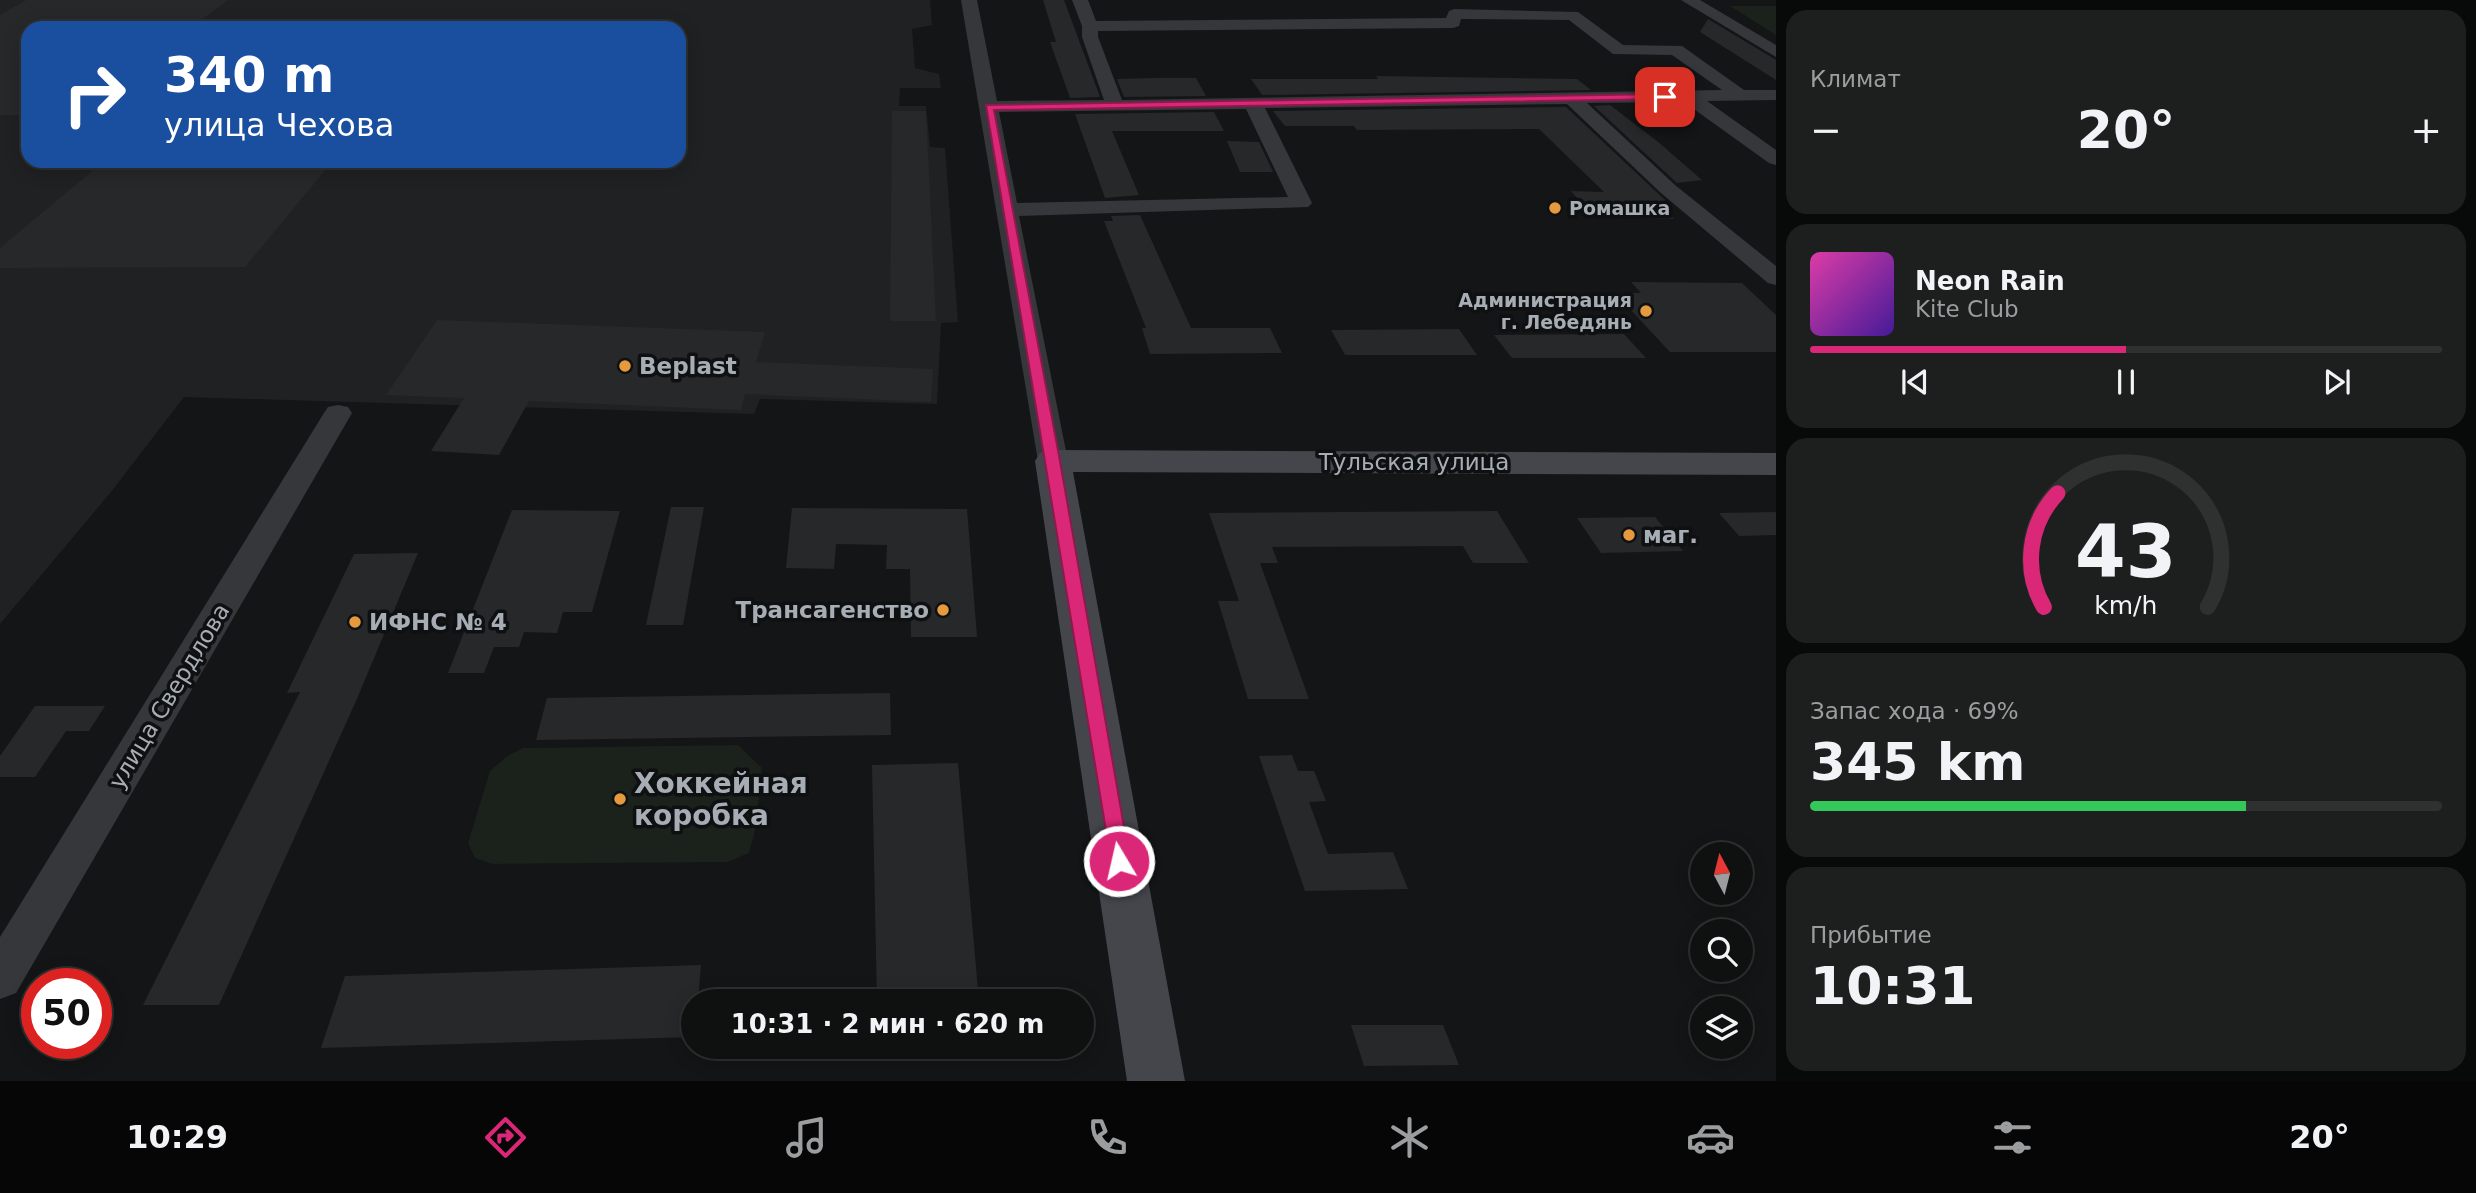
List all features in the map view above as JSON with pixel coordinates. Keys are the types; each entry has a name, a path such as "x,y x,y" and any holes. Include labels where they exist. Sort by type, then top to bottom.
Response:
{"main road":[{"name":"Тульская улица","path":"1053,461 1776,464"},
{"path":"1053,461 1156,1081"}],"street":[{"path":"970,0 1053,461"},
{"path":"1080,0 1090,26 1090,37 1115,105"},
{"path":"1689,0 1776,52"},
{"path":"1090,26 1453,23 1454,15 1573,15 1619,50 1676,50 1741,96"},
{"path":"989,107 1775,96"},
{"path":"1689,97 1776,159"},
{"path":"1571,98 1668,189 1776,278"},
{"path":"1007,210 1301,203 1254,103"},
{"name":"улица Свердлова","path":"0,978 338,413"}],"shaded area":[{"name":"Beplast","path":"0,0 930,0 932,25 912,29 915,68 939,74 941,88 900,88 899,106 926,106 930,147 945,148 958,322 941,323 937,404 760,399 754,414 184,397 111,492 0,624"},
{"path":"1730,6 1776,6 1776,35"},
{"name":"Хоккейная коробка","path":"738,745 762,768 756,827 749,853 727,862 493,864 475,858 468,843 490,771 506,757 523,748"}],"building":[{"path":"26,0 228,0 200,21 21,21 21,115 0,115 0,15"},
{"path":"1043,0 1064,0 1100,97 1070,98 1050,42 1056,42"},
{"path":"1708,19 1776,60 1776,80 1700,32"},
{"path":"1376,76 1577,79 1591,90 1262,95 1251,79 1378,79"},
{"path":"1196,78 1206,96 1124,97 1117,79"},
{"path":"1610,105 1702,180 1677,183 1594,106"},
{"path":"1566,107 1665,200 1661,206 1674,219 1593,217 1571,191 1604,192 1539,129 1357,130 1354,126 1285,126 1273,111"},
{"path":"892,111 926,111 936,321 890,321"},
{"path":"1214,112 1224,131 1112,131 1139,195 1105,198 1075,114"},
{"path":"1227,141 1259,142 1273,172 1240,172"},
{"path":"96,168 327,168 245,267 0,268 0,248"},
{"path":"1140,215 1191,328 1270,328 1282,353 1150,354 1142,328 1146,328 1104,221 1113,221 1111,216"},
{"path":"1631,282 1742,283 1776,315 1776,352 1670,352 1615,293 1641,293"},
{"name":"Beplast","path":"437,320 765,332 756,362 933,369 931,402 745,394 741,410 529,401 499,455 431,451 464,398 386,395"},
{"path":"1459,329 1477,355 1345,355 1331,330"},
{"path":"1624,334 1646,358 1512,358 1494,335"},
{"path":"671,507 704,507 683,625 646,625"},
{"path":"792,508 967,509 977,637 911,637 910,569 886,569 887,545 836,544 834,569 786,568"},
{"path":"512,510 620,511 592,612 563,612 557,633 524,632 519,647 494,647 484,673 448,673"},
{"path":"1497,511 1529,563 1473,563 1463,546 1272,547 1278,563 1260,563 1309,699 1248,699 1218,601 1239,601 1209,513"},
{"path":"1776,512 1776,535 1739,536 1719,513"},
{"name":"маг.","path":"1655,517 1683,551 1601,553 1577,518"},
{"path":"418,553 356,701 219,1005 143,1005 300,692 287,693 354,554"},
{"path":"890,693 891,735 536,740 547,698"},
{"path":"35,706 105,706 89,731 66,731 35,777 0,777 0,756"},
{"path":"1292,755 1298,771 1314,771 1326,801 1309,802 1328,854 1393,852 1408,889 1305,891 1259,756"},
{"path":"958,763 978,989 877,989 872,765"},
{"path":"701,965 699,989 681,989 681,1037 321,1048 345,976"},
{"path":"1351,1025 1443,1025 1459,1065 1364,1066"}],"place":[{"name":"Ромашка","path":"1555,208"},
{"name":"Администрация г. Лебедянь","path":"1646,311"},
{"name":"Beplast","path":"625,366"},
{"name":"маг.","path":"1629,535"},
{"name":"Трансагенство","path":"943,610"},
{"name":"ИФНС № 4","path":"355,622"},
{"name":"Хоккейная коробка","path":"620,799"}],"route":[{"path":"1119,861 1053,461 989,107 1665,97"}]}
